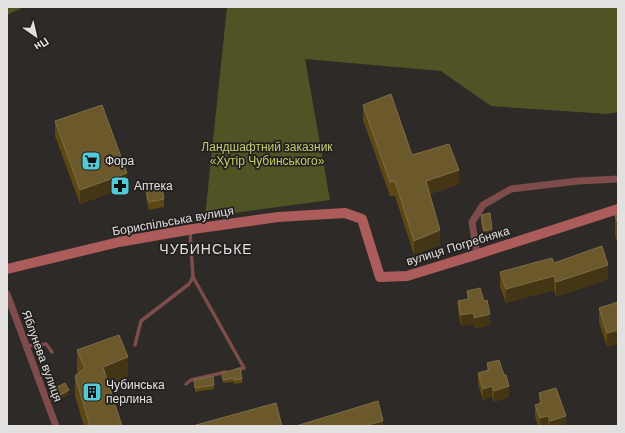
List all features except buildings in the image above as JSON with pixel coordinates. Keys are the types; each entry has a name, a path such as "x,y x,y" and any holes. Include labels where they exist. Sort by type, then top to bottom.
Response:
{"street":[{"path":"477,254 472,222 483,205 511,189 578,181 618,179"},
{"name":"вулиця Погребняка","path":"345,213 362,219 380,278 407,276 618,209"},
{"name":"Бориспільська вулиця","path":"7,268 119,242 190,230 278,217 345,213"},
{"name":"Яблунева вулиця","path":"7,294 56,426"}],"lane":[{"path":"186,384 191,380 244,368 193,277 190,230"},
{"path":"135,345 141,321 189,284 193,277"},
{"path":"26,346 46,344 52,352"}],"green space":[{"path":"7,7 24,7 7,15"},
{"name":"Ландшафтний заказник «Хутір Чубинського»","path":"227,7 618,7 618,112 607,114 491,106 441,71 305,59 330,200 205,217"}],"place":[{"name":"Фора","path":"91,161"},
{"name":"Аптека","path":"120,186"},
{"name":"Чубинська перлина","path":"92,392"}],"district":[{"name":"ЧУБИНСЬКЕ","path":"206,249"}]}
